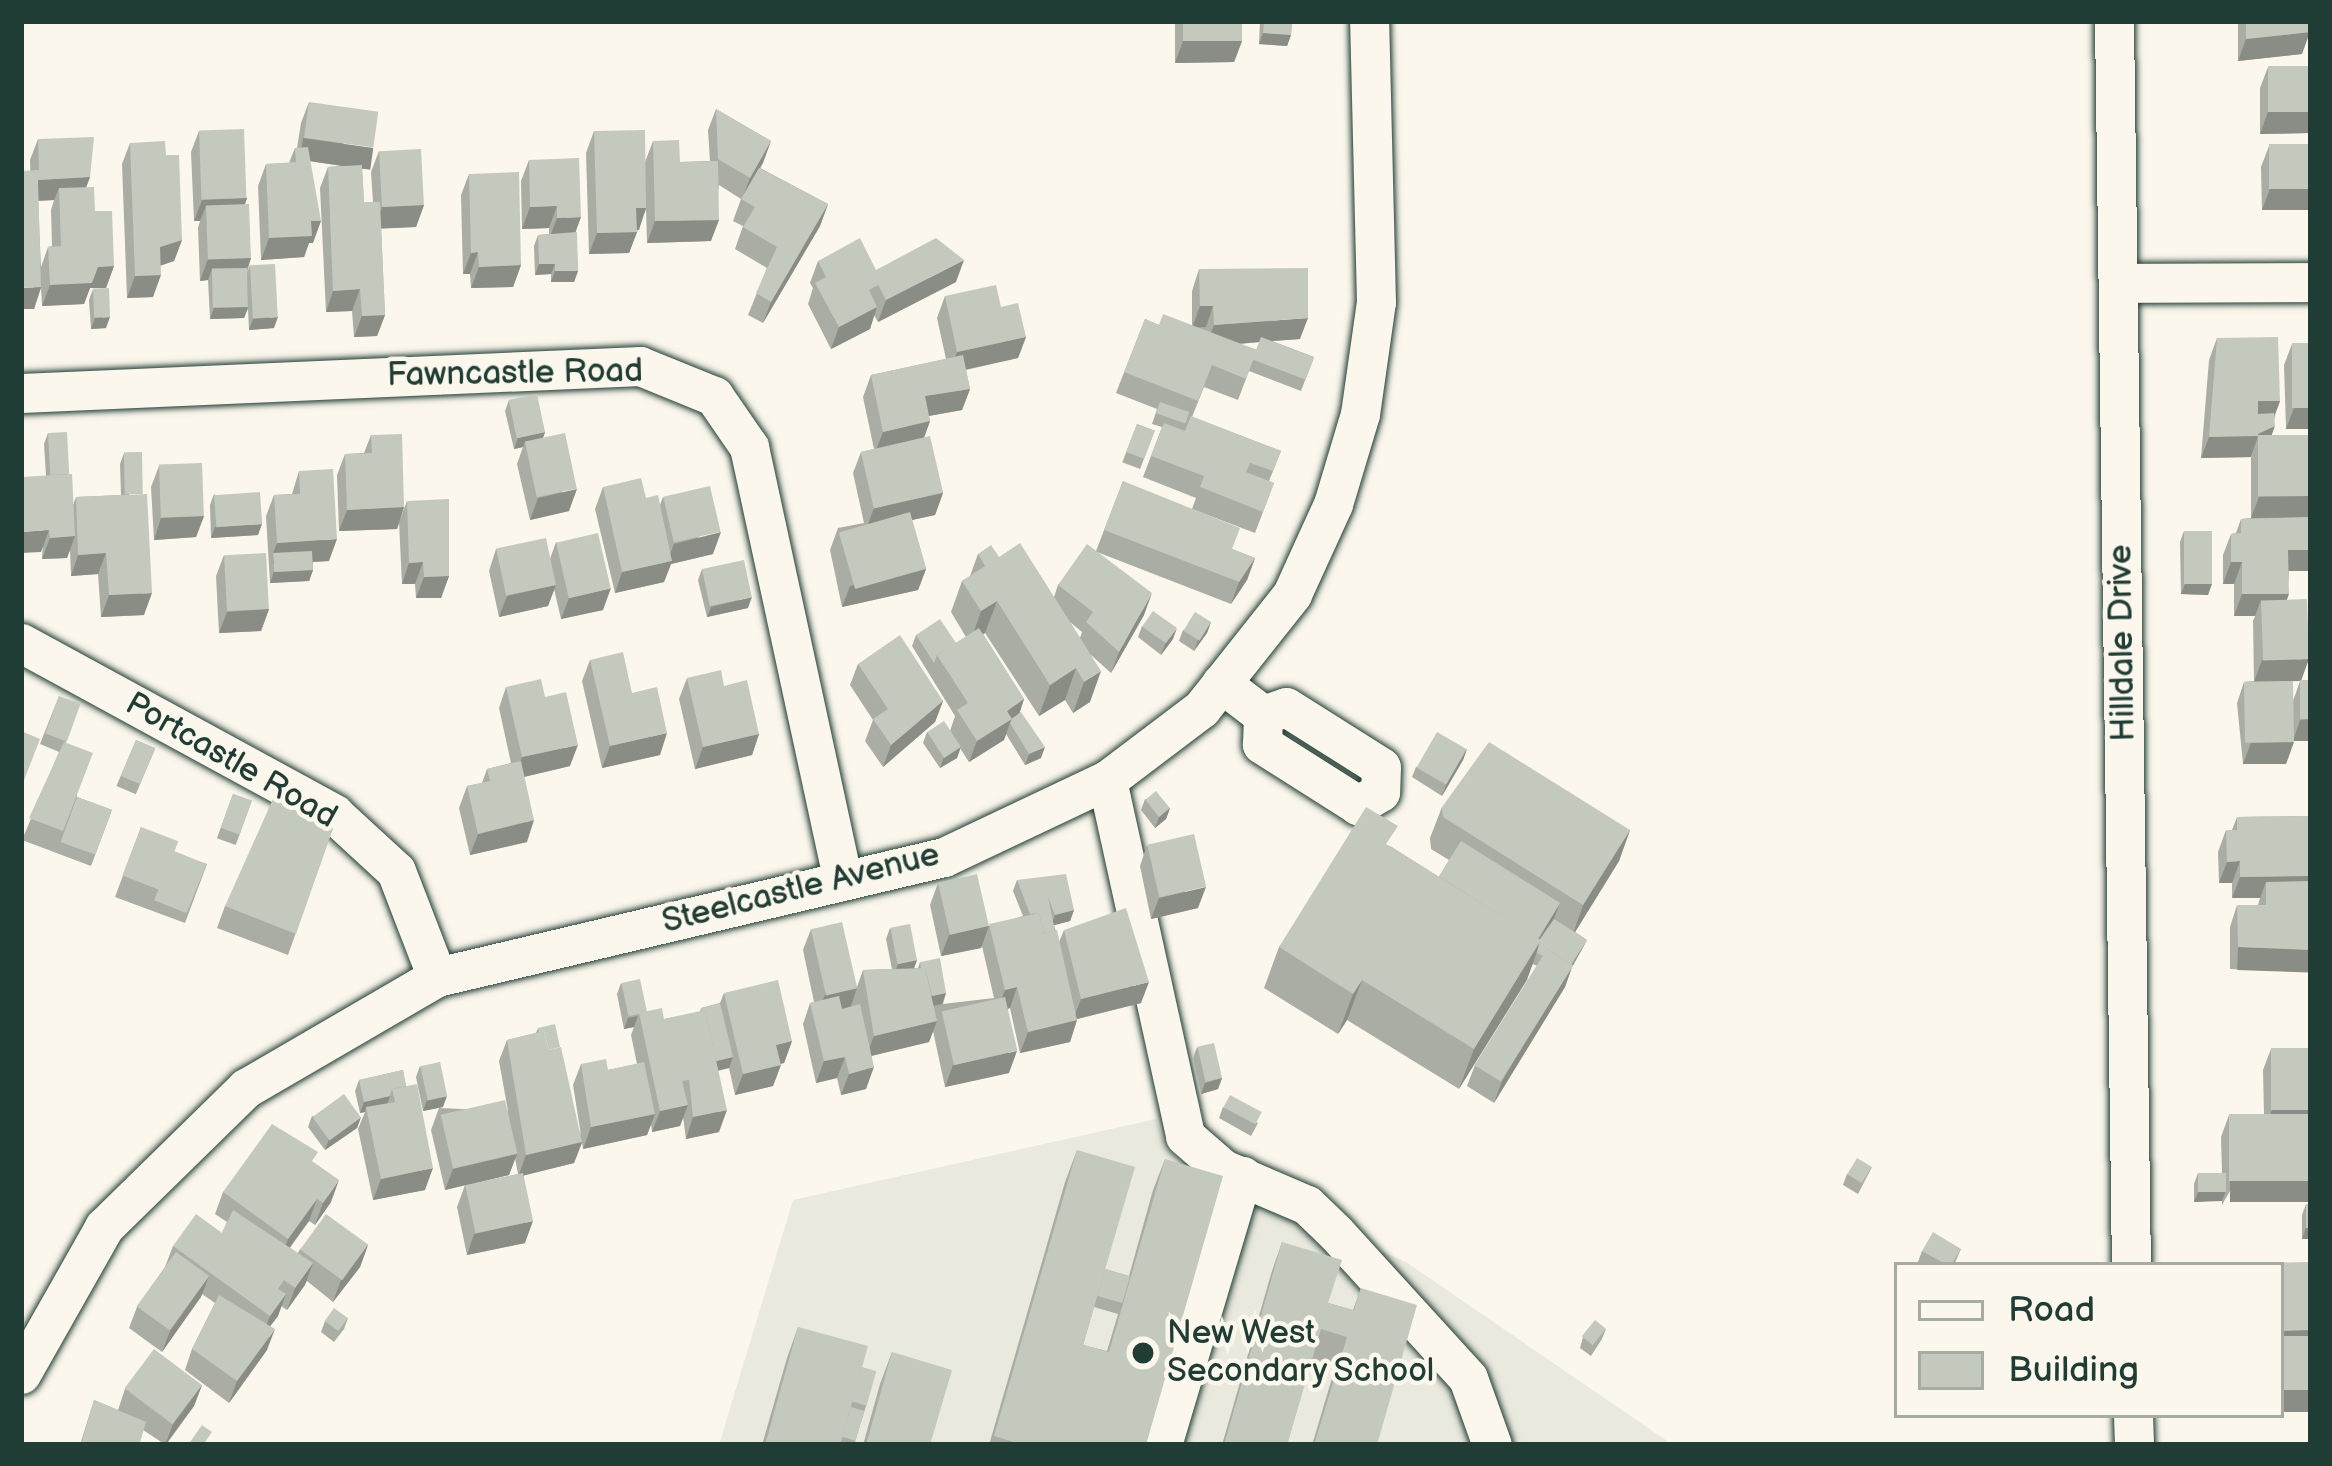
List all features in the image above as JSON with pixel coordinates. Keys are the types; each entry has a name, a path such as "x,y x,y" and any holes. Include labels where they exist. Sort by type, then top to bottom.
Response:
{"street":[{"name":"Steelcastle Avenue","path":"21,1374 104,1227 246,1088 437,977 944,857 1107,780 1202,709 1292,594 1333,503 1360,415 1376,302 1370,21"},
{"name":"Hilldale Drive","path":"2114,21 2131,1262"},
{"path":"2118,284 2311,282"},
{"name":"Fawncastle Road","path":"21,393 640,366 715,396 749,447 843,880"},
{"name":"Portcastle Road","path":"21,643 334,814 396,871 437,977"},
{"path":"1221,683 1262,715"},
{"path":"1107,780 1185,1136 1243,1176 1306,1205 1437,1337 1468,1378 1492,1445"},
{"path":"1162,1445 1243,1176"}],"shaded area":[{"name":"New West Secondary School","path":"1156,1119 1166,1149 1179,1160 1406,1262 1673,1445 719,1445 793,1200"}],"building":[{"path":"1183,21 1242,21 1242,41 1183,41"},
{"path":"1264,21 1292,21 1291,35 1263,33"},
{"path":"2246,21 2310,21 2310,32 2246,39"},
{"path":"2268,66 2311,66 2311,112 2268,112"},
{"path":"309,102 378,112 373,147 304,138"},
{"path":"716,109 771,141 750,178 718,159"},
{"path":"244,129 246,198 201,200 199,131"},
{"path":"645,130 646,208 636,208 637,232 597,233 594,131"},
{"path":"94,137 90,177 38,180 41,287 21,288 21,171 39,170 38,139"},
{"path":"679,140 680,162 718,161 719,220 655,221 653,141"},
{"path":"165,141 166,155 179,155 182,240 160,247 161,275 135,276 130,143"},
{"path":"2269,144 2311,144 2311,189 2269,189"},
{"path":"308,147 321,221 311,221 312,236 269,238 266,164 296,162 295,148"},
{"path":"421,149 424,205 382,207 379,151"},
{"path":"579,158 581,217 557,218 557,206 530,207 529,160"},
{"path":"362,165 364,202 380,202 385,315 362,316 360,289 333,291 328,167"},
{"path":"759,168 828,204 771,302 756,293 777,247 743,227 755,207 741,199"},
{"path":"519,172 521,265 479,267 478,252 471,253 469,174"},
{"path":"94,187 95,211 112,211 114,266 98,267 92,283 50,285 48,247 61,246 59,188"},
{"path":"249,204 251,258 208,259 206,206"},
{"path":"577,232 578,271 555,271 555,264 539,264 538,235"},
{"path":"860,238 876,270 936,238 964,260 886,300 878,285 869,290 877,307 839,327 815,283 826,277 818,261"},
{"path":"275,264 278,317 253,318 250,265"},
{"path":"247,268 248,307 213,308 212,269"},
{"path":"1308,268 1308,318 1214,325 1213,306 1200,306 1199,269"},
{"path":"996,285 1001,307 1018,303 1026,337 957,352 945,296"},
{"path":"109,288 110,317 94,318 93,289"},
{"path":"1163,314 1257,350 1246,379 1212,365 1198,401 1124,372 1145,319 1159,325"},
{"path":"1261,337 1314,357 1306,380 1252,359"},
{"path":"2278,337 2280,401 2258,401 2258,436 2209,437 2217,338"},
{"path":"2292,343 2311,343 2311,408 2292,408"},
{"path":"963,355 970,389 925,396 930,421 883,432 871,375"},
{"path":"537,394 545,432 517,438 509,400"},
{"path":"1160,402 1189,412 1185,423 1156,413"},
{"path":"2274,413 2275,426 2258,434 2258,414"},
{"path":"1191,416 1281,451 1273,471 1250,463 1246,472 1274,483 1263,512 1200,487 1204,476 1151,456 1164,423 1185,431"},
{"path":"1137,424 1155,431 1144,459 1126,452"},
{"path":"67,432 69,474 50,475 48,433"},
{"path":"565,433 577,489 537,497 525,442"},
{"path":"402,434 404,507 347,510 345,454 372,453 371,435"},
{"path":"2258,435 2311,435 2311,496 2258,496"},
{"path":"930,436 943,493 874,508 861,452"},
{"path":"124,452 142,452 143,494 125,494"},
{"path":"202,463 204,516 161,517 159,465"},
{"path":"333,469 337,539 277,543 274,495 300,494 299,471"},
{"path":"72,474 75,536 50,538 49,530 21,532 21,477"},
{"path":"641,478 646,498 658,495 672,561 622,572 603,487"},
{"path":"1123,481 1240,528 1232,549 1255,558 1239,582 1104,530"},
{"path":"710,486 721,532 674,543 663,497"},
{"path":"260,492 262,524 216,527 214,495"},
{"path":"147,494 152,593 109,595 106,553 78,555 76,497"},
{"path":"449,499 449,576 424,577 423,562 409,563 407,501"},
{"path":"910,512 926,569 855,589 839,532"},
{"path":"2311,517 2311,550 2288,550 2289,594 2242,594 2242,562 2231,562 2231,534 2241,533 2241,519"},
{"path":"2184,531 2212,531 2212,584 2184,584"},
{"path":"598,533 611,589 569,598 556,543"},
{"path":"546,538 556,585 506,596 496,549"},
{"path":"1020,543 1101,671 1084,682 1076,668 1050,685 997,601 981,611 962,581 985,566 978,554 991,545 999,557"},
{"path":"1087,544 1152,593 1119,652 1086,622 1093,612 1058,585"},
{"path":"312,551 313,570 274,572 273,553"},
{"path":"266,553 269,609 227,611 224,555"},
{"path":"744,560 752,597 710,606 702,569"},
{"path":"2307,599 2309,659 2263,661 2261,601"},
{"path":"1153,611 1177,628 1166,643 1142,627"},
{"path":"1195,612 1211,622 1199,641 1183,631"},
{"path":"940,619 956,643 937,655 934,663 916,635"},
{"path":"979,628 1024,699 1007,711 1012,719 977,741 957,710 968,703 937,655"},
{"path":"900,635 943,701 891,745 873,719 888,709 858,664"},
{"path":"623,652 632,693 657,687 667,733 610,746 590,660"},
{"path":"721,670 724,686 747,680 759,734 703,747 687,678"},
{"path":"541,679 545,697 566,692 578,745 522,757 506,687"},
{"path":"2300,680 2311,680 2311,719 2300,719"},
{"path":"2293,681 2294,742 2245,743 2244,682"},
{"path":"59,696 81,704 67,741 45,734"},
{"path":"1021,712 1045,747 1029,754 1010,723"},
{"path":"944,721 961,747 944,758 927,732"},
{"path":"21,731 40,739 21,788"},
{"path":"1437,732 1466,749 1446,785 1416,768"},
{"path":"136,740 155,748 140,784 121,776"},
{"path":"64,742 93,753 63,831 29,818"},
{"path":"1489,742 1630,830 1583,905 1443,817 1442,807"},
{"path":"521,761 534,820 478,834 467,786 490,781 487,769"},
{"path":"1156,791 1170,808 1159,817 1145,800"},
{"path":"233,794 252,801 239,835 221,828"},
{"path":"77,797 112,810 95,855 61,842"},
{"path":"273,799 333,828 296,934 225,906"},
{"path":"1366,807 1398,826 1386,844 1541,940 1474,1049 1362,980 1353,994 1279,947"},
{"path":"2311,816 2311,876 2240,877 2240,861 2227,862 2226,830 2237,830 2237,817"},
{"path":"141,827 178,841 160,890 122,876"},
{"path":"1194,834 1206,887 1159,897 1147,845"},
{"path":"1461,841 1560,903 1538,939 1439,877"},
{"path":"174,851 206,864 187,913 154,900"},
{"path":"977,874 989,926 950,935 938,883"},
{"path":"1066,874 1074,910 1055,915 1048,897 1055,931 1044,934 1039,913 1030,914 1017,880"},
{"path":"2311,881 2311,950 2238,947 2237,905 2266,905 2266,882"},
{"path":"1126,908 1149,982 1081,999 1064,930"},
{"path":"1039,913 1044,934 1057,930 1077,1020 1028,1032 1017,987 1005,990 989,924"},
{"path":"1554,919 1587,940 1571,964 1547,949 1543,956 1537,953"},
{"path":"842,922 857,988 826,995 811,929"},
{"path":"910,924 917,960 897,964 890,928"},
{"path":"1547,949 1573,965 1501,1082 1474,1065"},
{"path":"940,958 946,993 932,996 920,962"},
{"path":"925,968 937,1021 874,1036 863,970"},
{"path":"640,979 647,1012 628,1016 621,983"},
{"path":"778,980 792,1041 776,1045 781,1065 743,1074 724,993"},
{"path":"839,996 842,1009 860,1004 874,1067 849,1074 845,1057 824,1061 810,1003"},
{"path":"1005,997 1017,1051 954,1065 942,1012"},
{"path":"720,1003 733,1057 716,1061 701,1008"},
{"path":"662,1008 664,1019 705,1010 727,1110 693,1117 689,1080 682,1081 688,1105 660,1111 639,1013"},
{"path":"555,1024 560,1047 549,1050 544,1031 539,1033 538,1028"},
{"path":"544,1031 549,1050 561,1047 582,1142 526,1155 507,1040"},
{"path":"1214,1043 1222,1078 1206,1082 1197,1047"},
{"path":"2271,1048 2311,1048 2311,1110 2271,1110"},
{"path":"606,1059 608,1070 644,1062 655,1114 591,1127 581,1064"},
{"path":"440,1062 447,1096 428,1100 420,1066"},
{"path":"403,1070 406,1086 392,1089 390,1096 364,1102 359,1080"},
{"path":"417,1084 433,1168 381,1179 366,1107 395,1102 392,1089"},
{"path":"344,1094 361,1117 329,1140 312,1117"},
{"path":"1230,1095 1262,1112 1255,1124 1223,1107"},
{"path":"505,1100 517,1154 453,1168 441,1115"},
{"path":"2229,1114 2311,1114 2311,1181 2229,1181"},
{"path":"272,1124 318,1152 312,1161 339,1180 323,1203 317,1199 288,1239 223,1192"},
{"path":"1077,1150 1135,1167 1083,1345 1109,1352 1165,1159 1223,1176 1146,1445 1024,1445 994,1436"},
{"path":"1857,1158 1872,1167 1862,1183 1847,1174"},
{"path":"523,1173 533,1221 475,1233 465,1185"},
{"path":"2198,1173 2226,1173 2226,1192 2198,1192"},
{"path":"2306,1204 2311,1204 2311,1228 2306,1228"},
{"path":"233,1210 313,1263 295,1288 284,1280 278,1289 286,1294 270,1316 173,1246 196,1214 222,1233"},
{"path":"326,1214 368,1245 342,1280 300,1250"},
{"path":"1933,1232 1961,1249 1953,1262 1942,1262 1922,1251"},
{"path":"1282,1242 1342,1260 1328,1303 1354,1310 1361,1288 1417,1305 1377,1445 1314,1445 1347,1337 1321,1329 1287,1445 1224,1445"},
{"path":"176,1252 209,1276 170,1330 137,1306"},
{"path":"2284,1262 2311,1262 2311,1330 2284,1331"},
{"path":"1105,1269 1130,1276 1122,1303 1097,1296"},
{"path":"219,1295 275,1329 237,1381 192,1349"},
{"path":"334,1308 348,1318 338,1331 325,1321"},
{"path":"1595,1320 1606,1329 1593,1345 1582,1336"},
{"path":"798,1327 868,1346 840,1445 765,1445"},
{"path":"2284,1336 2311,1336 2311,1390 2284,1390"},
{"path":"154,1349 202,1385 172,1424 125,1388"},
{"path":"892,1352 952,1370 930,1445 866,1445"},
{"path":"862,1367 876,1371 866,1406 852,1402"},
{"path":"94,1400 146,1422 139,1445 81,1445"},
{"path":"851,1407 864,1411 855,1441 842,1437"},
{"path":"202,1425 212,1432 203,1445 188,1445"}],"place":[{"name":"New West Secondary School","path":"1143,1353"}]}
